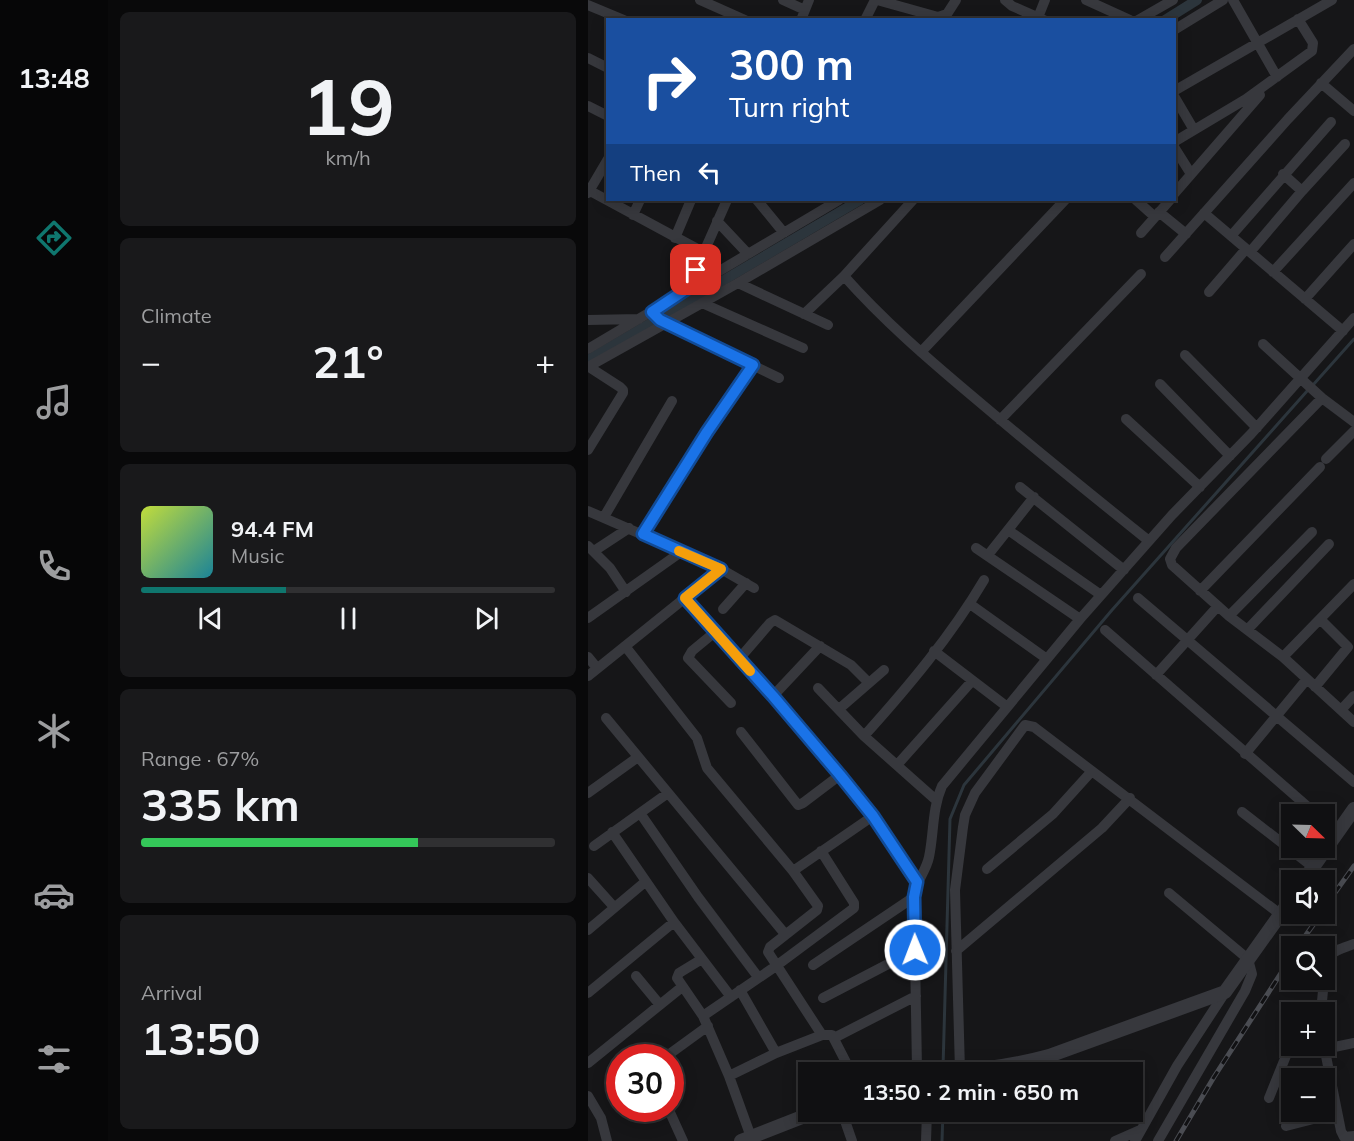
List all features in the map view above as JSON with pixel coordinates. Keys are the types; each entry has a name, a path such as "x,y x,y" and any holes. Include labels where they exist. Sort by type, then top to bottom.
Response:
{"street":[{"path":"700,0 740,18"},
{"path":"783,0 805,10"},
{"path":"866,18 876,0 938,17 947,14 956,0"},
{"path":"1005,0 1012,6 1038,18"},
{"path":"1040,18 1045,0"},
{"path":"1086,0 1126,18"},
{"path":"1141,18 1172,0"},
{"path":"1176,29 1224,0"},
{"path":"1233,0 1275,79"},
{"path":"1176,93 1332,0"},
{"path":"591,4 620,18"},
{"path":"1176,141 1275,79 1314,49 1298,19"},
{"path":"1165,257 1354,49"},
{"path":"588,58 606,67"},
{"path":"1176,192 1275,79"},
{"path":"1321,83 1354,111"},
{"path":"1176,98 1194,130"},
{"path":"588,106 606,115"},
{"path":"1231,236 1330,122"},
{"path":"1209,292 1346,144"},
{"path":"1176,150 1191,174"},
{"path":"606,162 589,192 606,201"},
{"path":"1283,174 1302,191"},
{"path":"1273,272 1354,183"},
{"path":"606,201 703,252"},
{"path":"633,215 640,201"},
{"path":"675,238 692,201"},
{"path":"688,288 727,201"},
{"path":"588,450 623,393 620,387 589,367 658,318 688,288 837,201"},
{"path":"588,320 658,318 702,303 878,201"},
{"path":"804,314 844,276 912,201"},
{"path":"921,352 1064,201"},
{"path":"1137,201 1186,234"},
{"path":"1141,233 1169,201"},
{"path":"763,202 784,233"},
{"path":"1204,213 1343,331"},
{"path":"717,221 748,254"},
{"path":"1305,299 1354,244"},
{"path":"1000,420 1141,274"},
{"path":"844,276 921,352 1000,420 1149,541"},
{"path":"738,283 828,325"},
{"path":"702,303 803,348"},
{"path":"658,318 779,378"},
{"path":"922,1062 916,996 914,897 917,882 924,872 929,856 936,800 948,778 1006,706 1149,541 1257,428 1307,385 1354,318"},
{"path":"588,349 639,319"},
{"path":"1263,344 1322,398 1354,422"},
{"path":"1185,355 1257,428"},
{"path":"643,534 707,432 753,365"},
{"path":"1160,384 1230,456"},
{"path":"1322,398 1172,552 1170,560 1172,565 1200,591 1283,657 1354,722"},
{"path":"604,517 672,401"},
{"path":"1126,418 1200,487"},
{"path":"1200,591 1354,431"},
{"path":"1020,487 1124,570"},
{"path":"988,555 1034,497"},
{"path":"588,511 721,569 750,586 723,609"},
{"path":"626,592 610,568 591,549 629,528"},
{"path":"1008,530 1101,595"},
{"path":"1229,616 1312,532"},
{"path":"1248,630 1329,544"},
{"path":"976,548 1080,619"},
{"path":"588,618 681,552"},
{"path":"588,657 592,672 721,569"},
{"path":"864,736 910,685 970,604 984,580"},
{"path":"1283,657 1354,584"},
{"path":"685,598 840,775 873,816 917,882"},
{"path":"1137,598 1354,782"},
{"path":"970,604 1047,659"},
{"path":"1156,675 1218,606"},
{"path":"739,659 775,620 851,665 869,683"},
{"path":"1245,754 1276,717 1348,647 1321,620"},
{"path":"1105,630 1304,804"},
{"path":"715,632 692,651 688,658 731,703"},
{"path":"625,646 697,738 707,768 793,871 818,908 768,949 769,955 822,1035"},
{"path":"773,696 820,646"},
{"path":"934,651 1006,706"},
{"path":"839,710 884,670"},
{"path":"897,765 972,681"},
{"path":"818,688 864,736 936,800"},
{"path":"1341,711 1354,696"},
{"path":"606,718 785,934"},
{"path":"955,1062 955,890 965,814 975,794 1022,728 1025,725 1031,725 1280,914 1228,988 1161,1093 1135,1141"},
{"path":"741,732 798,805 804,803 840,775"},
{"path":"588,793 638,757"},
{"path":"987,869 1053,814 1091,772"},
{"path":"594,846 668,793"},
{"path":"956,951 1102,828 1130,798"},
{"path":"1311,870 1354,809"},
{"path":"1242,812 1313,867"},
{"path":"640,813 698,897 758,977"},
{"path":"793,871 873,816"},
{"path":"612,832 645,882 730,997"},
{"path":"680,1044 730,997 854,908 854,903 821,851"},
{"path":"588,878 615,907"},
{"path":"588,930 645,882"},
{"path":"1158,1141 1250,982 1252,974 1248,959 1169,893"},
{"path":"813,965 914,897"},
{"path":"588,993 674,922"},
{"path":"1335,952 1354,944"},
{"path":"823,998 915,950"},
{"path":"702,959 678,975 678,981 706,1021 729,1076 746,1139 798,1119"},
{"path":"636,976 660,1005"},
{"path":"588,1063 682,987"},
{"path":"1027,1062 1225,992 1228,988"},
{"path":"740,990 776,1053"},
{"path":"834,1038 916,996"},
{"path":"729,1076 776,1053 829,1034 834,1038 846,1062"},
{"path":"1335,1046 1354,1043"},
{"path":"1269,1098 1286,1056"},
{"path":"1326,1056 1343,1135 1354,1136"},
{"path":"1161,1093 1176,1110"},
{"path":"588,1096 601,1118 607,1141"},
{"path":"1286,1126 1338,1113"},
{"path":"674,1122 683,1141"},
{"path":"845,1122 852,1141"},
{"path":"926,1141 927,1122"},
{"path":"1115,1141 1140,1130"}],"waterway":[{"path":"1168,18 1197,0"},
{"path":"588,360 858,201"},
{"path":"1313,385 1354,339"},
{"path":"943,1062 950,819 964,785 1112,610 1308,390"},
{"path":"942,1141 943,1122"}],"railway":[{"path":"1335,893 1354,866"},
{"path":"1305,936 1314,924"},
{"path":"1176,1141 1281,973"}],"slow traffic":[{"path":"679,551 721,569 685,598 750,671"}],"route":[{"path":"696,270 688,288 652,312 660,320 753,365 707,432 643,534 721,569 685,598 840,775 873,816 917,882 914,889 915,950"}]}
